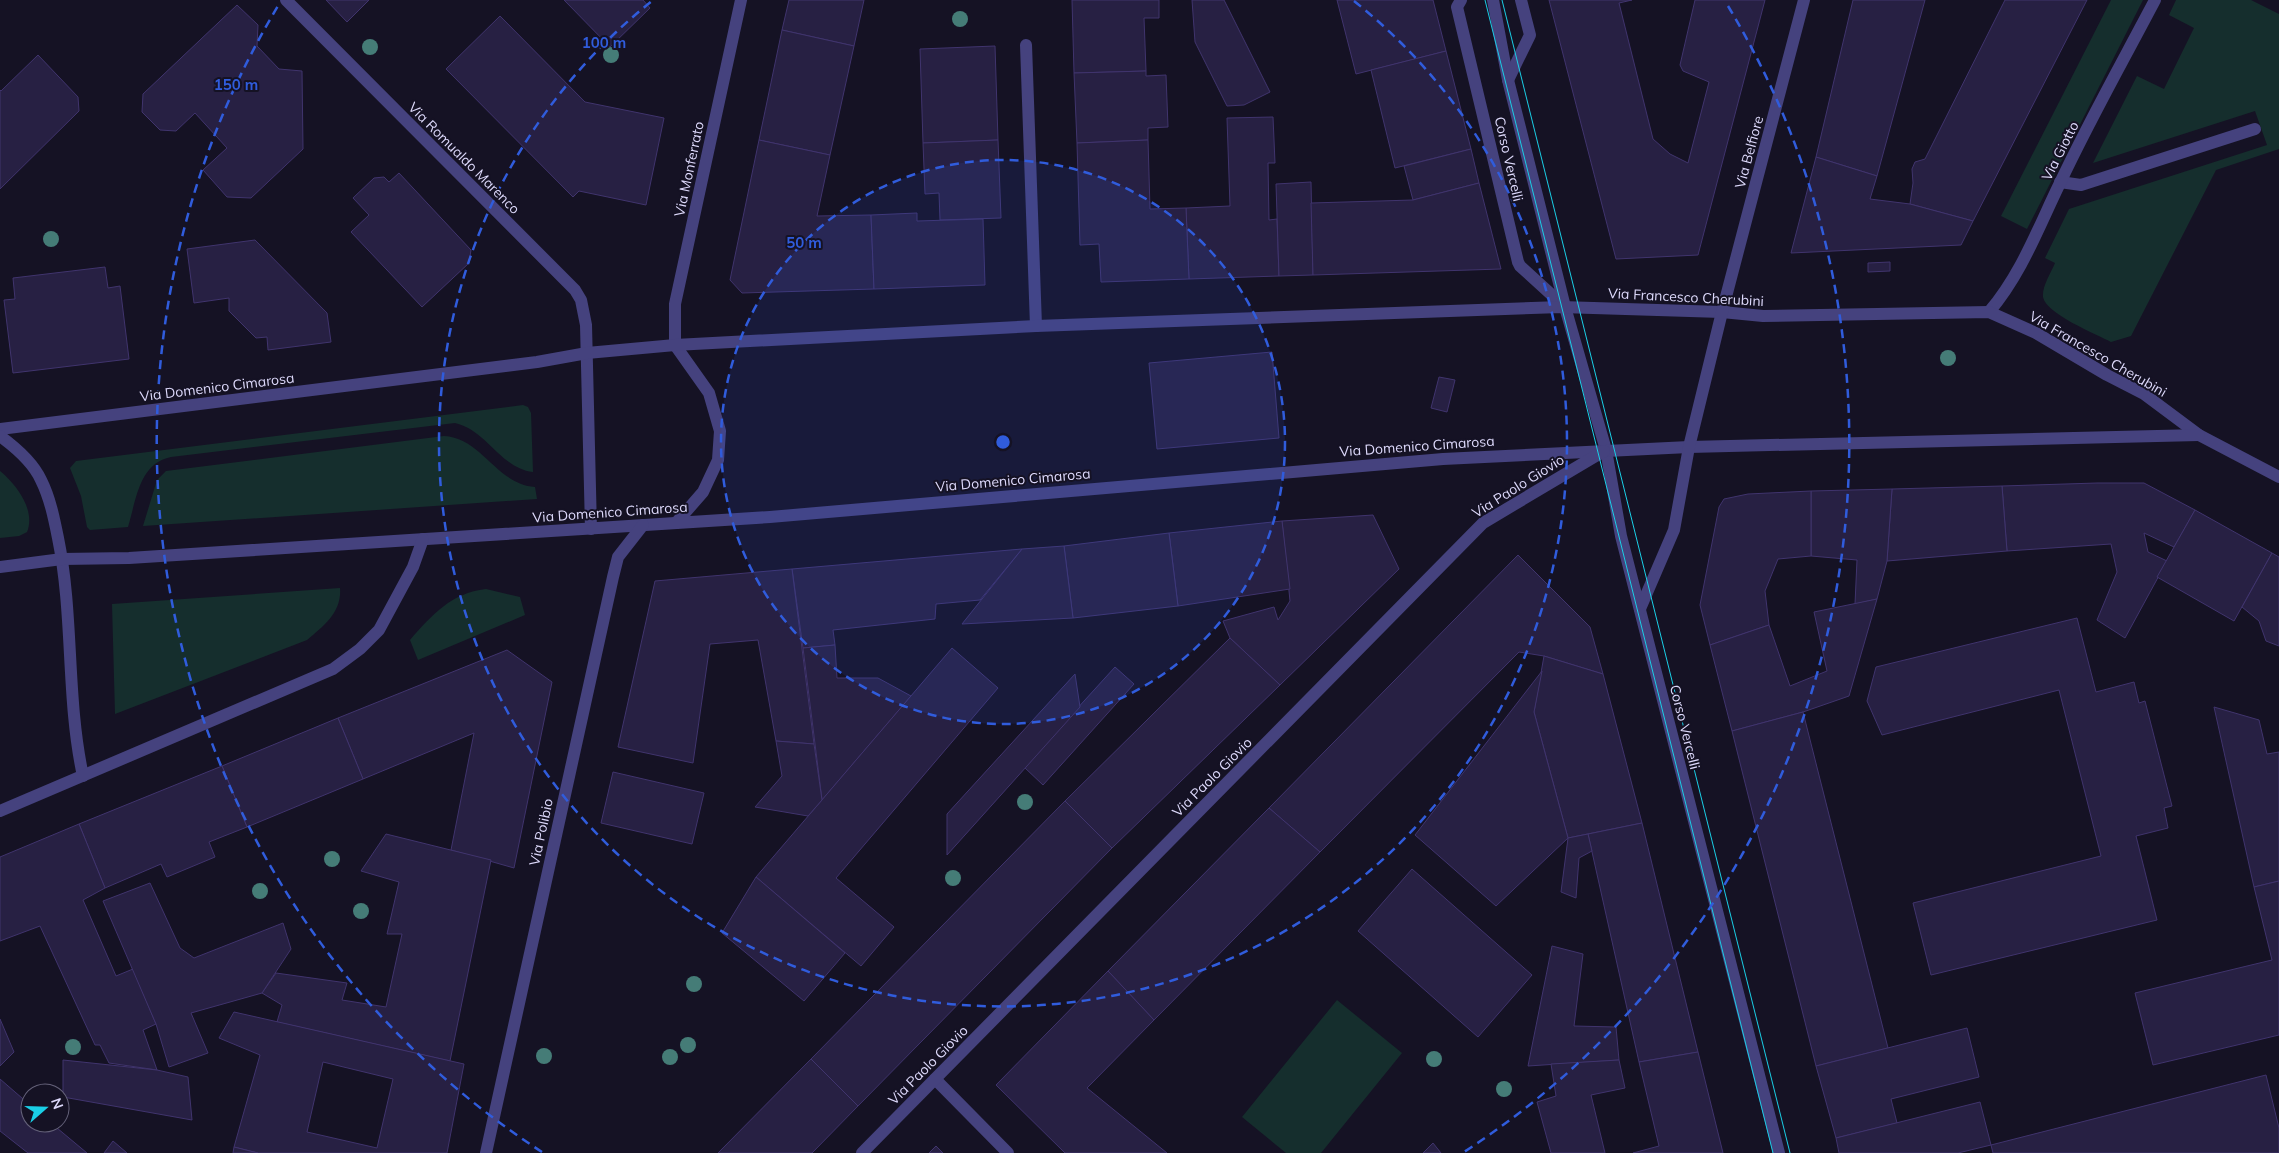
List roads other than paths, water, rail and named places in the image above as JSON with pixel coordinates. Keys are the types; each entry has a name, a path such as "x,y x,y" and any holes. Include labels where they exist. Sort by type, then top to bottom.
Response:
{"street":[{"name":"Via Romualdo Marenco","path":"286,0 575,290 581,300 586,326 591,529"},
{"name":"Via Monferrato","path":"675,345 675,304 741,0"},
{"name":"Corso Vercelli","path":"1461,0 1457,7 1518,262 1520,266 1565,307"},
{"name":"Corso Vercelli","path":"1493,0 1508,80 1565,307 1606,450 1621,536 1779,1153"},
{"path":"1508,80 1530,35 1521,0"},
{"name":"Via Belfiore","path":"1640,609 1674,530 1690,447 1722,312 1804,0"},
{"name":"Via Giotto","path":"1989,312 2007,291 2026,259 2060,182 2155,0"},
{"path":"1026,45 1036,326"},
{"path":"2060,182 2081,185 2255,129"},
{"name":"Via Domenico Cimarosa","path":"0,429 537,362 587,353 675,345 1036,326 1565,307"},
{"name":"Via Francesco Cherubini","path":"1565,307 1722,312 1763,316 1989,312 2036,333 2107,376 2144,394 2199,435 2279,477"},
{"path":"675,345 710,393 720,431 718,460 703,492 676,523"},
{"path":"1606,450 2199,435"},
{"path":"0,436 29,462 41,478 52,506 62,559 77,748 83,776"},
{"name":"Via Domenico Cimarosa","path":"0,567 62,559 129,558 676,523 1353,466 1606,450"},
{"name":"Via Paolo Giovio","path":"862,1153 1483,523 1606,450"},
{"name":"Via Polibio","path":"486,1153 612,577 618,557 643,525"},
{"path":"0,811 333,669 360,650 379,630 413,566 422,539"},
{"path":"935,1079 1008,1153"}],"tram line":[{"path":"1485,0 1773,1153"},
{"path":"1502,0 1790,1153"}]}
